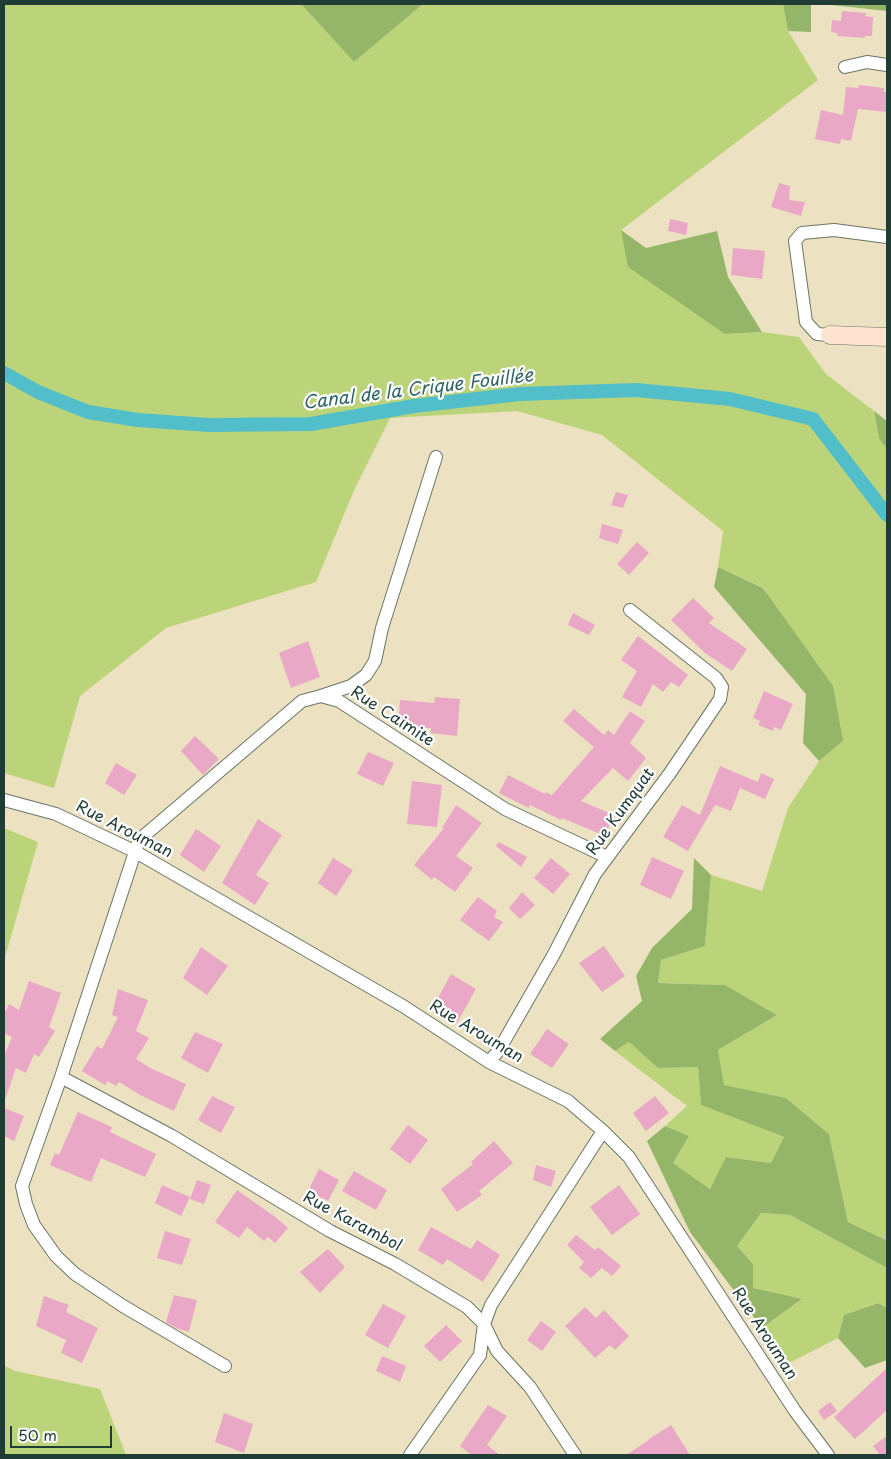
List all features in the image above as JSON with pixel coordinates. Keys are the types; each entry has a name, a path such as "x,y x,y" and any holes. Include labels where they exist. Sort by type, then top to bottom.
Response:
{"street":[{"path":"845,67 867,62 887,65"},
{"path":"887,237 834,230 812,231 802,234 795,240 806,322 817,334 887,336"},
{"path":"225,1366 123,1306 75,1274 56,1256 34,1225 22,1186 61,1077 139,840 146,832 302,701 351,686 366,675 375,661 382,628 436,457"},
{"name":"Rue Kumquat","path":"489,1062 498,1050 549,962 595,874 670,773 720,698 722,687 716,678 630,610"},
{"name":"Rue Caimite","path":"320,696 339,701 505,809 607,857"},
{"name":"Rue Arouman","path":"4,800 56,814 134,851 403,1006 489,1062 568,1101 603,1131 629,1157 795,1411 828,1455"},
{"name":"Rue Karambol","path":"61,1077 172,1136 323,1226 395,1264 467,1307 484,1324 497,1351 530,1387 575,1455"},
{"path":"410,1455 480,1355 484,1324 491,1305 603,1131"}],"green space":[{"path":"4,4 301,4 354,62 423,4 783,4 788,31 818,80 621,230 725,334 762,332 799,337 826,374 874,411 879,439 887,449 887,1243 886,1240 848,1222 829,1134 786,1098 724,1086 718,1050 777,1015 725,985 658,983 661,960 705,946 711,875 762,891 788,808 819,761 843,741 764,588 718,567 723,531 602,435 517,411 390,418 355,488 316,582 166,628 80,696 54,788 4,773"},
{"path":"301,4 423,4 354,62"},
{"path":"783,4 811,4 811,32 788,31"},
{"path":"822,4 887,4 887,11"},
{"path":"621,230 646,248 717,231 728,277 762,332 725,334 628,267"},
{"path":"874,411 887,421 887,449 879,439"},
{"path":"718,567 763,588 833,686 843,741 819,761 803,743 806,694 714,587"},
{"path":"4,828 38,842 4,961"},
{"path":"694,858 711,875 705,946 661,960 658,983 725,985 777,1015 718,1050 724,1085 786,1098 829,1134 848,1222 886,1240 887,1243 887,1268 790,1215 761,1213 737,1246 753,1264 753,1288 802,1299 762,1328 690,1232 647,1141 665,1126 689,1136 673,1163 710,1189 726,1157 771,1163 784,1137 701,1105 698,1067 658,1068 629,1042 615,1051 600,1039 642,1001 636,976 652,948 692,909"},
{"path":"629,1042 658,1068 698,1067 701,1105 784,1137 771,1163 727,1157 710,1189 673,1163 689,1136 665,1126 687,1106 615,1051"},
{"path":"761,1213 790,1215 887,1268 887,1308 877,1303 844,1315 838,1338 789,1363 762,1328 801,1300 753,1288 753,1264 737,1246"},
{"path":"878,1303 887,1308 887,1360 865,1368 838,1338 844,1315"},
{"path":"4,1365 15,1371 100,1389 126,1455 4,1455"}],"building":[{"path":"842,11 866,13 865,16 873,17 872,36 865,36 865,38 837,36 837,33 831,32 832,20 841,21"},
{"path":"859,85 884,88 884,92 887,92 887,112 858,109 851,141 841,139 840,144 815,139 821,110 843,115 846,87 858,88"},
{"path":"779,183 790,186 789,200 805,202 801,216 771,207"},
{"path":"670,219 688,223 686,235 668,231"},
{"path":"733,248 765,251 762,279 731,275"},
{"path":"616,492 628,495 623,508 611,505"},
{"path":"602,524 623,530 618,544 599,538"},
{"path":"637,542 649,553 629,575 617,564"},
{"path":"693,598 714,618 709,623 747,649 732,671 705,653 671,620"},
{"path":"573,613 595,625 589,635 568,625"},
{"path":"638,636 688,675 679,687 671,682 663,692 653,684 641,707 622,697 637,671 621,660"},
{"path":"308,641 320,677 291,688 279,653"},
{"path":"764,691 793,704 781,730 774,727 773,731 758,725 760,721 753,718"},
{"path":"435,697 460,699 457,736 431,733 431,728 398,727 400,700 434,703"},
{"path":"574,709 604,735 608,730 614,735 630,711 645,721 630,743 646,758 628,781 613,768 581,801 614,815 605,836 562,818 561,820 530,805 529,808 499,793 508,775 545,794 546,792 552,795 594,747 563,721"},
{"path":"195,736 219,759 203,775 181,751"},
{"path":"368,752 394,763 383,786 357,774"},
{"path":"116,763 137,775 124,795 105,783"},
{"path":"720,766 758,782 761,773 774,779 765,799 740,788 731,811 715,805 688,851 663,837 682,805 700,815"},
{"path":"412,781 442,785 437,827 407,824"},
{"path":"456,805 482,823 456,856 473,868 455,892 434,877 432,880 414,865 444,828 442,828"},
{"path":"258,819 282,835 256,875 269,883 255,905 222,883"},
{"path":"196,829 221,846 204,872 180,855"},
{"path":"499,842 527,857 521,867 496,846"},
{"path":"652,857 684,871 671,899 640,885"},
{"path":"333,858 353,870 336,896 318,883"},
{"path":"551,858 570,874 553,894 534,878"},
{"path":"522,892 535,905 520,919 509,908"},
{"path":"478,897 497,911 494,917 503,922 489,941 460,920"},
{"path":"604,946 625,976 602,992 579,963"},
{"path":"201,947 228,966 207,995 183,978"},
{"path":"451,974 476,989 457,1023 432,1009"},
{"path":"29,981 61,993 49,1027 55,1031 39,1057 34,1054 26,1073 16,1068 4,1100 4,1056 12,1037 4,1033 4,1014 9,1004 19,1010"},
{"path":"118,989 148,1000 136,1031 149,1038 136,1059 152,1069 186,1084 174,1111 140,1095 119,1082 116,1086 108,1081 105,1085 82,1071 97,1046 102,1049 118,1017 112,1015"},
{"path":"547,1029 569,1044 552,1068 530,1054"},
{"path":"195,1032 223,1044 208,1073 181,1058"},
{"path":"212,1096 235,1107 221,1133 198,1120"},
{"path":"655,1096 669,1113 646,1131 633,1113"},
{"path":"4,1108 24,1116 14,1141 4,1136"},
{"path":"78,1112 112,1127 110,1132 156,1154 145,1177 101,1158 91,1182 50,1165 55,1153 59,1155"},
{"path":"408,1125 428,1140 410,1164 390,1149"},
{"path":"494,1141 513,1163 479,1191 482,1195 457,1212 441,1189 473,1164 471,1162"},
{"path":"536,1165 556,1171 551,1187 533,1180"},
{"path":"319,1169 339,1180 328,1201 308,1191"},
{"path":"354,1171 387,1190 376,1210 342,1191"},
{"path":"197,1180 211,1185 204,1204 190,1199"},
{"path":"162,1185 190,1197 181,1216 155,1203"},
{"path":"619,1185 640,1214 612,1235 590,1207"},
{"path":"237,1190 288,1228 275,1243 268,1237 264,1241 247,1227 239,1238 215,1222"},
{"path":"431,1227 471,1249 477,1240 500,1255 483,1282 447,1259 443,1265 418,1250"},
{"path":"165,1231 191,1239 182,1265 157,1258"},
{"path":"576,1235 595,1250 598,1247 621,1266 612,1276 602,1268 591,1278 579,1268 584,1262 567,1245"},
{"path":"328,1249 345,1267 320,1293 300,1272"},
{"path":"174,1295 197,1300 189,1332 176,1328 166,1322"},
{"path":"44,1296 69,1305 66,1312 98,1328 82,1363 61,1353 66,1340 36,1326"},
{"path":"383,1304 406,1316 388,1348 365,1335"},
{"path":"585,1307 596,1318 604,1310 629,1336 615,1350 610,1345 595,1358 565,1326"},
{"path":"541,1321 556,1332 542,1351 527,1340"},
{"path":"446,1325 462,1341 440,1362 424,1346"},
{"path":"382,1356 406,1366 400,1382 376,1371"},
{"path":"887,1368 887,1410 855,1439 834,1417"},
{"path":"830,1402 837,1411 824,1420 818,1411"},
{"path":"488,1405 507,1416 487,1445 500,1455 471,1455 460,1446"},
{"path":"224,1413 253,1424 244,1453 215,1442"},
{"path":"671,1425 690,1455 626,1455 649,1439"},
{"path":"887,1436 887,1455 880,1455 873,1446"}],"waterway":[{"name":"Canal de la Crique Fouillée","path":"4,373 38,392 88,412 138,420 209,425 311,424 414,406 520,394 636,390 730,399 813,419 887,515"}]}
